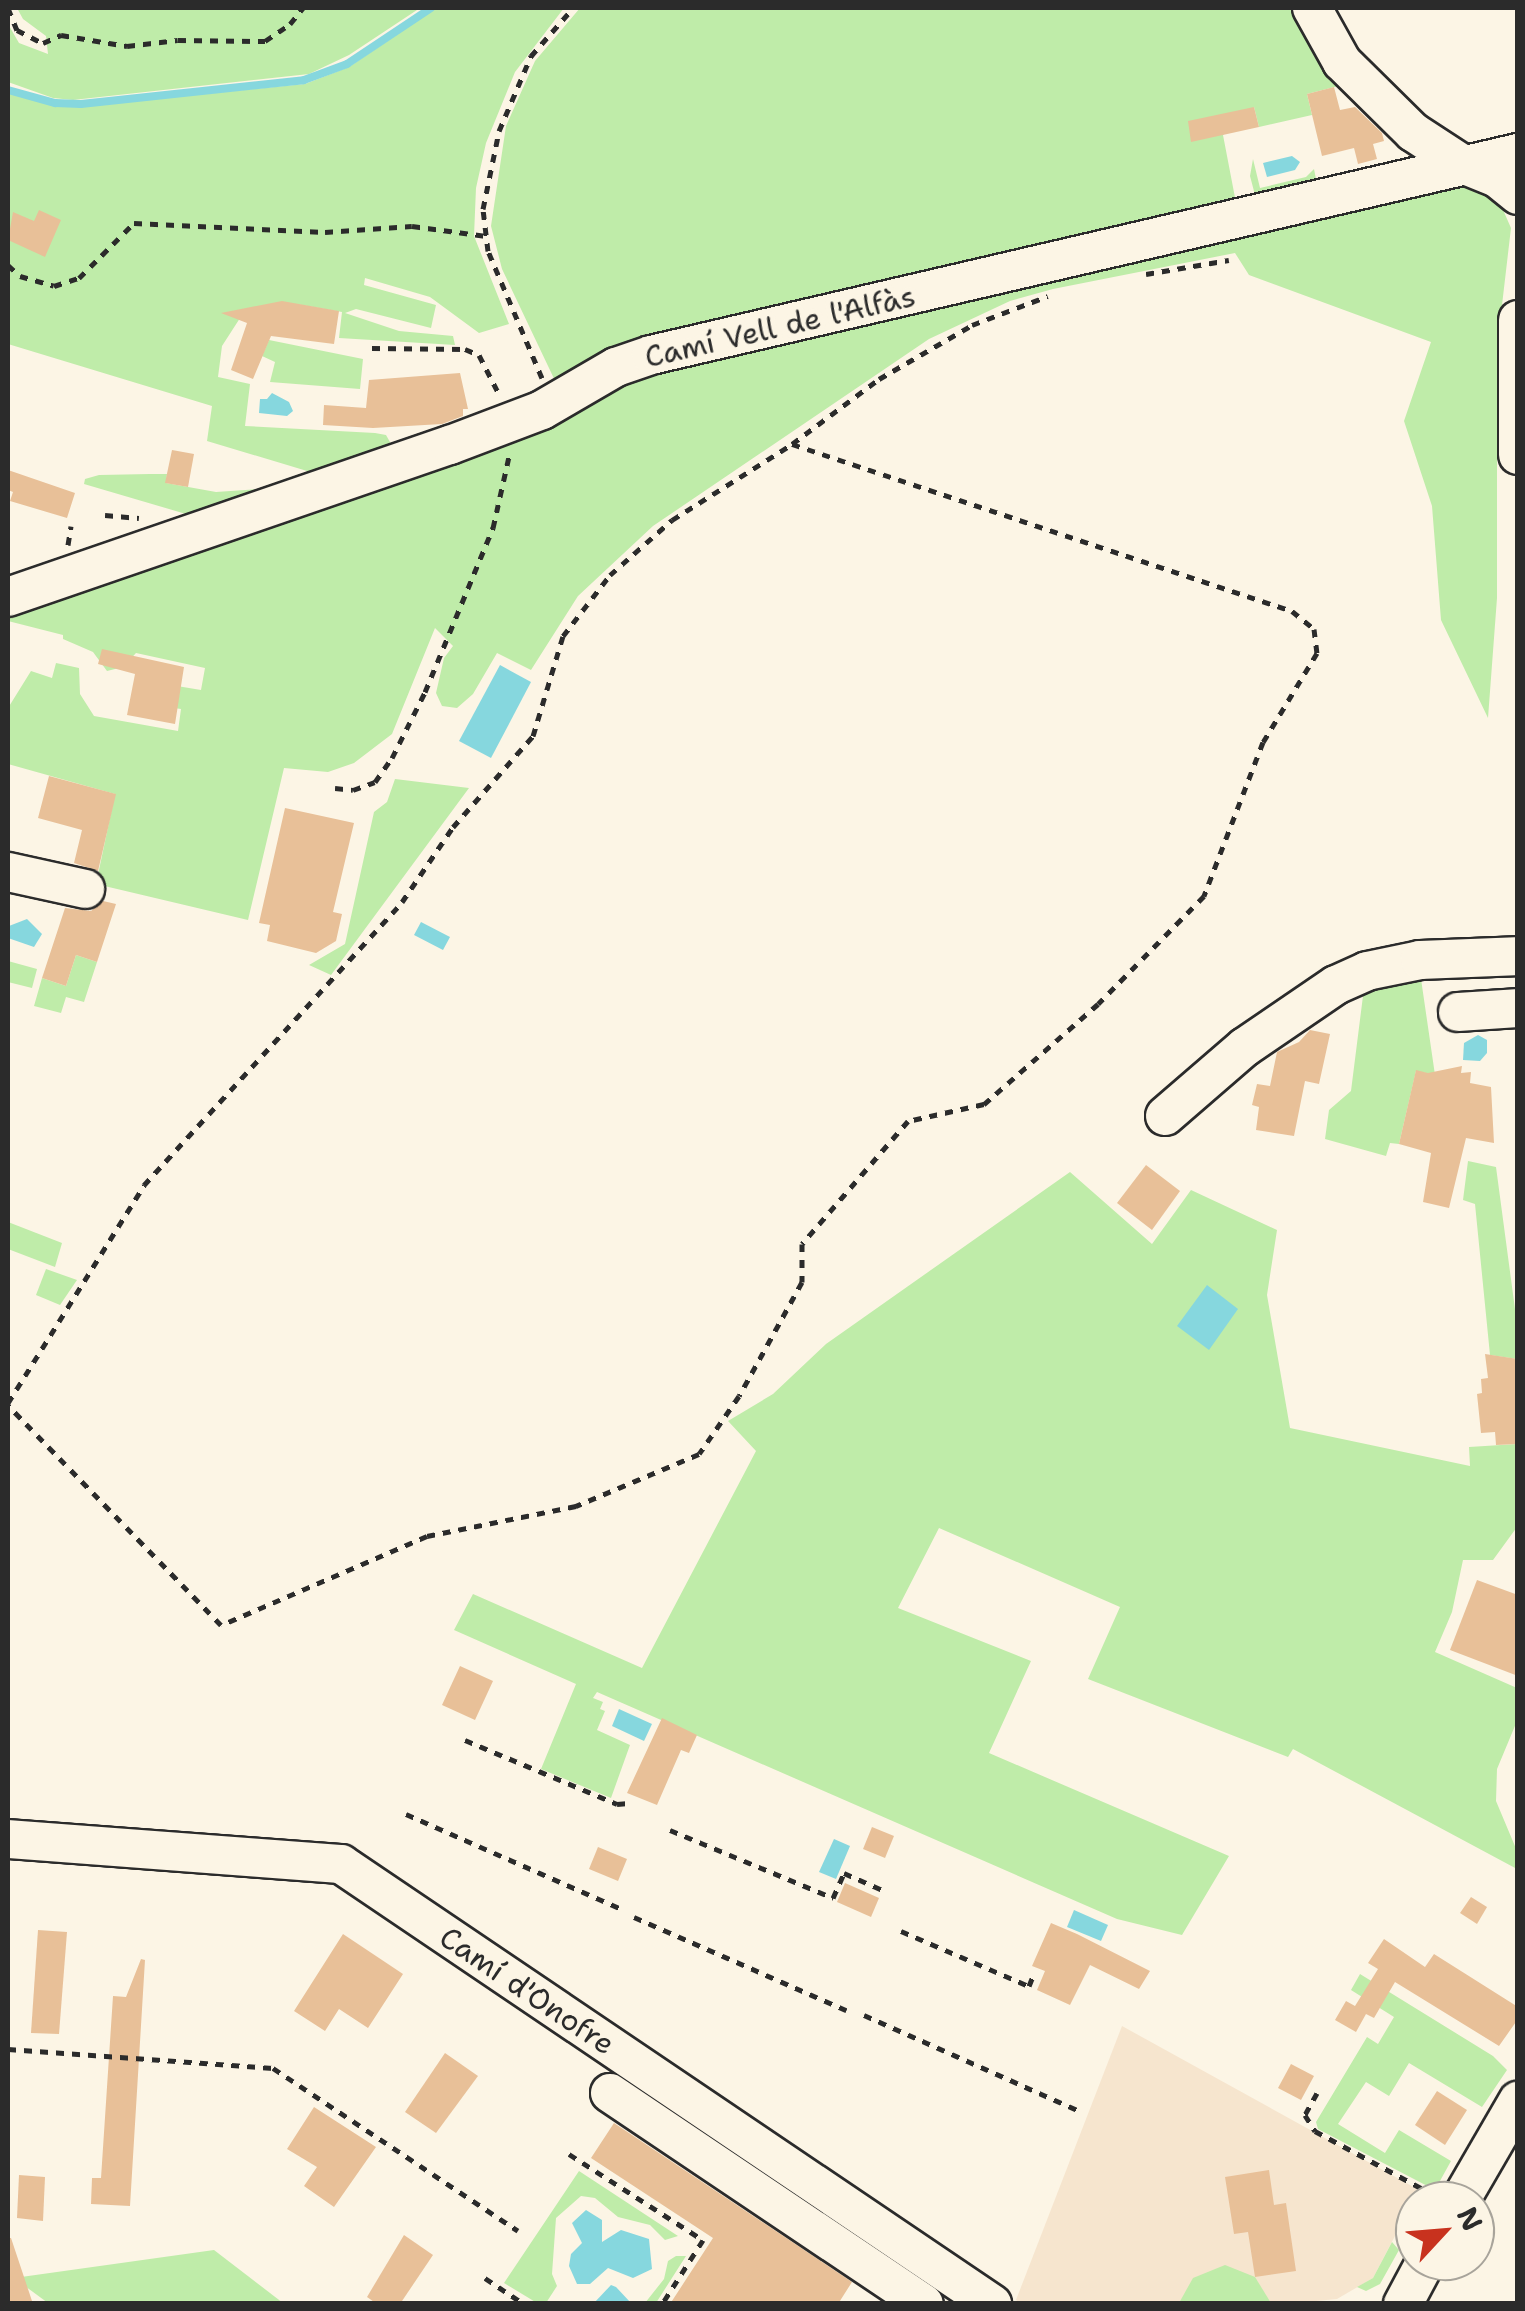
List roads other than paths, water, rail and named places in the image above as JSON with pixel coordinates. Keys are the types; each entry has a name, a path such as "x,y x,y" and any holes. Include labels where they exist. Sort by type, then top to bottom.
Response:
{"street":[{"path":"1312,8 1342,62 1413,132 1462,164 1497,178 1518,195"},
{"name":"Camí Vell de l'Alfàs","path":"8,597 508,408 553,404 616,367 651,355 1518,153"},
{"path":"1518,320 1518,455"},
{"path":"8,872 85,890"},
{"path":"1165,1116 1245,1047 1336,985 1366,970 1420,960 1518,956"},
{"path":"1458,1012 1518,1008"},
{"name":"Camí d'Onofre","path":"8,1839 342,1864 992,2304"},
{"path":"610,2093 924,2304"},
{"path":"1472,2181 1518,2101"},
{"path":"1403,2304 1415,2281"}],"water":[{"path":"1292,156 1300,162 1295,170 1267,177 1263,163"},
{"path":"272,393 289,402 293,411 287,416 259,413 260,399 267,399"},
{"path":"500,665 531,682 491,758 459,741"},
{"path":"27,919 42,934 34,947 8,938 9,926"},
{"path":"421,922 450,937 443,950 414,935"},
{"path":"1478,1035 1487,1040 1487,1053 1480,1061 1463,1060 1464,1043"},
{"path":"1207,1285 1238,1309 1209,1350 1177,1326"},
{"path":"619,1709 652,1724 644,1741 612,1726"},
{"path":"834,1839 850,1846 836,1879 819,1872"},
{"path":"1074,1910 1108,1925 1101,1941 1067,1927"},
{"path":"586,2210 602,2220 602,2242 621,2230 649,2239 652,2269 633,2278 608,2268 590,2284 577,2284 569,2266 571,2254 582,2243 572,2223"},
{"path":"611,2285 616,2287 631,2303 594,2303"}],"waterway":[{"path":"8,90 55,103 81,104 304,80 347,64 431,8"}]}
